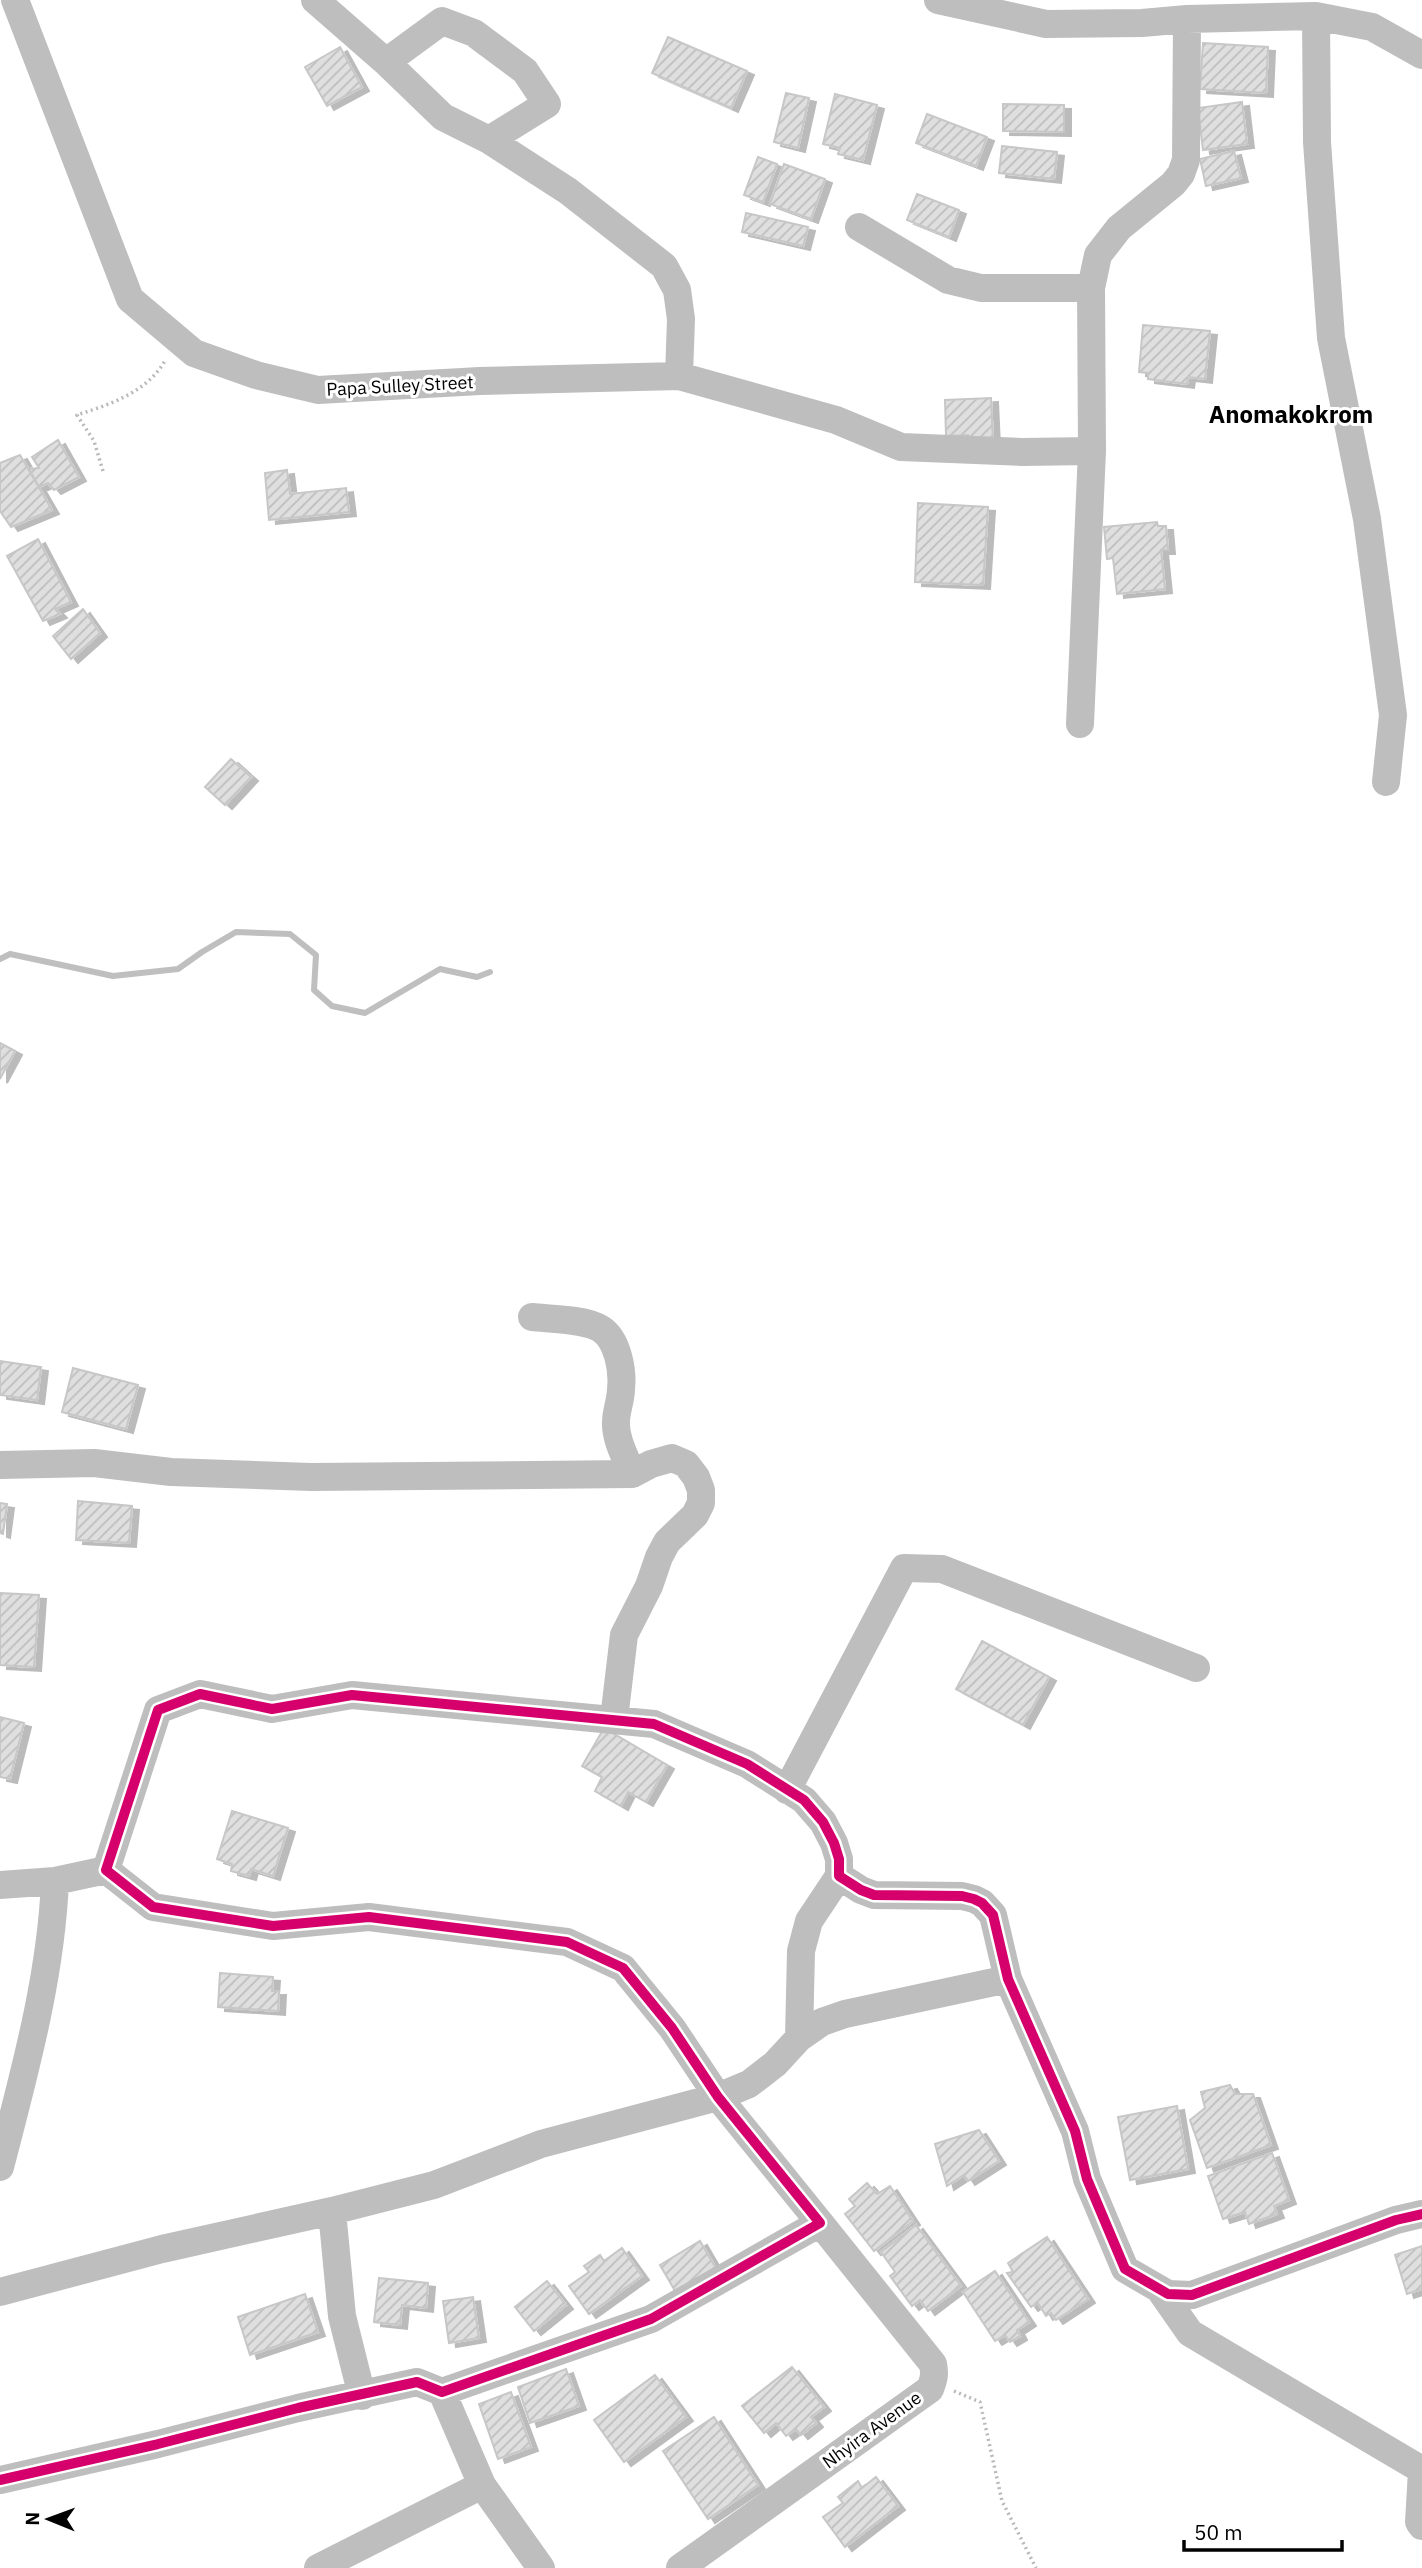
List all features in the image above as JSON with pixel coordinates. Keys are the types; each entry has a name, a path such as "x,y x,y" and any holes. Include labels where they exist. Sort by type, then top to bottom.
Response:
{"street":[{"name":"Papa Sulley Street","path":"15,0 130,299 194,353 256,375 317,390 480,381 679,376 836,420 901,447 1022,452 1092,451"},
{"path":"315,0 386,62 443,117 489,140 568,191 664,266 677,290 681,319 679,376"},
{"path":"938,0 1046,24 1316,16 1373,27 1422,55"},
{"path":"1316,16 1317,142 1331,338 1367,519 1393,715 1386,782"},
{"path":"1080,724 1092,451 1091,288 1098,255 1119,228 1173,184 1181,174 1186,160 1187,19"},
{"path":"386,62 442,21 474,33 525,71 547,104 489,140"},
{"path":"859,227 948,280 981,288 1091,288"},
{"path":"531,1317 590,1324 602,1329 611,1339 621,1374 617,1433 632,1474"},
{"path":"0,1465 94,1463 171,1472 312,1477 632,1474 651,1464 672,1458 686,1464 696,1476 701,1490 701,1503 695,1515 667,1542 649,1586 624,1634 614,1719"},
{"path":"787,1790 904,1568 943,1569 1196,1668"},
{"path":"0,1885 55,1881 106,1870 158,1710 200,1694 272,1709 352,1695 654,1724 747,1764 804,1800 823,1822 836,1851 839,1877 809,1922 801,1951 799,2038"},
{"name":"Nhyira Avenue","path":"106,1870 153,1907 273,1926 369,1917 567,1942 622,1968 672,2028 718,2097 933,2364 935,2377 930,2389 680,2568"},
{"path":"839,1877 874,1895 962,1896 982,1903 993,1915 1008,1979 1075,2131 1087,2179 1125,2269 1160,2290 1168,2294 1192,2295 1396,2220 1422,2214"},
{"path":"0,2167 26,2069 51,1939 55,1881"},
{"path":"0,2292 162,2249 434,2185 541,2144 718,2097 749,2084 775,2064 799,2038 822,2022 845,2014 1008,1979"},
{"path":"332,2211 344,2329 362,2396"},
{"path":"0,2480 417,2382 442,2392 651,2319 820,2223"},
{"path":"1160,2290 1190,2333 1422,2470 1419,2522 1422,2526"},
{"path":"442,2392 482,2485 541,2568"},
{"path":"318,2568 482,2485"}],"path":[{"path":"103,471 94,441 77,415 122,400 159,372 177,338"},
{"path":"933,2382 980,2402 1002,2501 1036,2568"}],"building":[{"path":"668,37 747,71 731,108 652,73"},
{"path":"1203,43 1268,47 1266,93 1200,89"},
{"path":"340,47 362,87 327,106 305,67"},
{"path":"786,93 809,98 798,148 774,142"},
{"path":"835,94 877,105 863,160 838,154 840,148 823,144"},
{"path":"1242,102 1247,144 1203,150 1198,108"},
{"path":"1003,104 1064,105 1064,132 1003,131"},
{"path":"927,114 987,137 976,166 916,143"},
{"path":"1002,146 1057,152 1054,179 999,173"},
{"path":"1234,151 1241,178 1206,186 1200,159"},
{"path":"758,157 777,164 763,202 744,195"},
{"path":"784,164 825,179 811,219 770,204"},
{"path":"917,194 959,210 949,237 907,220"},
{"path":"746,213 808,227 803,246 742,232"},
{"path":"1143,325 1210,331 1205,379 1188,377 1187,384 1148,379 1148,373 1139,372"},
{"path":"991,398 993,442 968,443 968,435 946,436 945,400"},
{"path":"58,440 79,477 54,490 48,483 39,487 29,469 39,468 32,457"},
{"path":"20,455 52,510 11,527 0,511 0,463"},
{"path":"287,470 290,494 346,488 349,512 269,520 265,473"},
{"path":"918,503 988,507 983,585 915,582"},
{"path":"1157,522 1158,526 1166,526 1168,550 1161,550 1165,589 1117,594 1113,558 1107,559 1104,527"},
{"path":"38,539 71,602 55,609 60,614 43,621 7,556"},
{"path":"83,609 100,633 71,659 53,636"},
{"path":"231,759 251,777 225,805 205,787"},
{"path":"0,1043 15,1051 0,1079"},
{"path":"0,1361 41,1367 37,1400 0,1395"},
{"path":"73,1368 138,1385 126,1429 62,1412"},
{"path":"78,1501 132,1506 129,1543 76,1540"},
{"path":"0,1503 7,1504 3,1534 0,1533"},
{"path":"0,1593 39,1595 34,1667 0,1665"},
{"path":"982,1641 1049,1677 1023,1725 956,1689"},
{"path":"0,1717 24,1723 10,1779 0,1777"},
{"path":"604,1728 667,1765 646,1802 628,1792 621,1806 595,1791 602,1777 582,1766"},
{"path":"232,1811 288,1828 273,1876 251,1869 249,1876 231,1871 232,1864 217,1859"},
{"path":"220,1973 273,1977 272,1991 279,1991 278,2011 218,2007"},
{"path":"1230,2085 1235,2094 1253,2094 1271,2145 1207,2168 1190,2120 1205,2108 1201,2092"},
{"path":"1177,2106 1188,2169 1130,2180 1118,2117"},
{"path":"979,2130 999,2161 968,2181 964,2175 947,2186 935,2144"},
{"path":"1272,2153 1289,2200 1274,2206 1277,2214 1249,2224 1245,2212 1223,2219 1208,2176"},
{"path":"867,2183 877,2194 890,2186 913,2221 874,2251 845,2214 855,2206 849,2199"},
{"path":"916,2225 961,2286 928,2311 920,2300 912,2306 890,2276 895,2272 881,2252"},
{"path":"1047,2237 1088,2299 1056,2320 1051,2313 1046,2316 1038,2303 1031,2307 1007,2273 1013,2272 1008,2263"},
{"path":"700,2241 722,2279 682,2303 660,2265"},
{"path":"1422,2246 1422,2289 1407,2294 1395,2255"},
{"path":"622,2248 642,2276 589,2314 569,2286 589,2272 584,2266 600,2255 604,2261"},
{"path":"995,2271 1029,2322 1017,2330 1020,2336 1010,2342 1005,2335 995,2341 963,2292"},
{"path":"379,2278 428,2283 426,2308 402,2305 400,2325 374,2322"},
{"path":"547,2281 566,2305 534,2331 515,2307"},
{"path":"305,2294 318,2332 250,2355 238,2317"},
{"path":"473,2297 479,2338 449,2343 443,2301"},
{"path":"792,2367 824,2407 811,2417 816,2423 801,2435 796,2429 786,2436 776,2423 764,2433 742,2406"},
{"path":"566,2369 579,2406 530,2423 518,2387"},
{"path":"655,2375 686,2417 624,2462 594,2420"},
{"path":"511,2392 531,2447 498,2459 479,2404"},
{"path":"714,2417 758,2485 708,2519 663,2451"},
{"path":"876,2477 898,2506 845,2547 823,2517 843,2503 838,2497 858,2481 862,2488"}],"waterway":[{"path":"0,959 10,954 113,976 178,969 236,932 290,934 316,955 314,990 332,1006 365,1013 440,969 477,977 490,972"}],"cycle path":[{"path":"0,2480 417,2382 442,2392 651,2319 820,2223 718,2097 672,2028 623,1968 567,1942 369,1917 273,1926 153,1907 106,1870 158,1710 200,1694 272,1709 352,1695 654,1724 747,1764 804,1800 823,1822 834,1843 839,1859 839,1876 861,1890 874,1895 962,1896 982,1903 993,1915 1008,1979 1075,2131 1087,2179 1125,2269 1168,2294 1192,2295 1396,2220 1422,2214"}],"district":[{"name":"Anomakokrom","path":"1291,415"}]}
